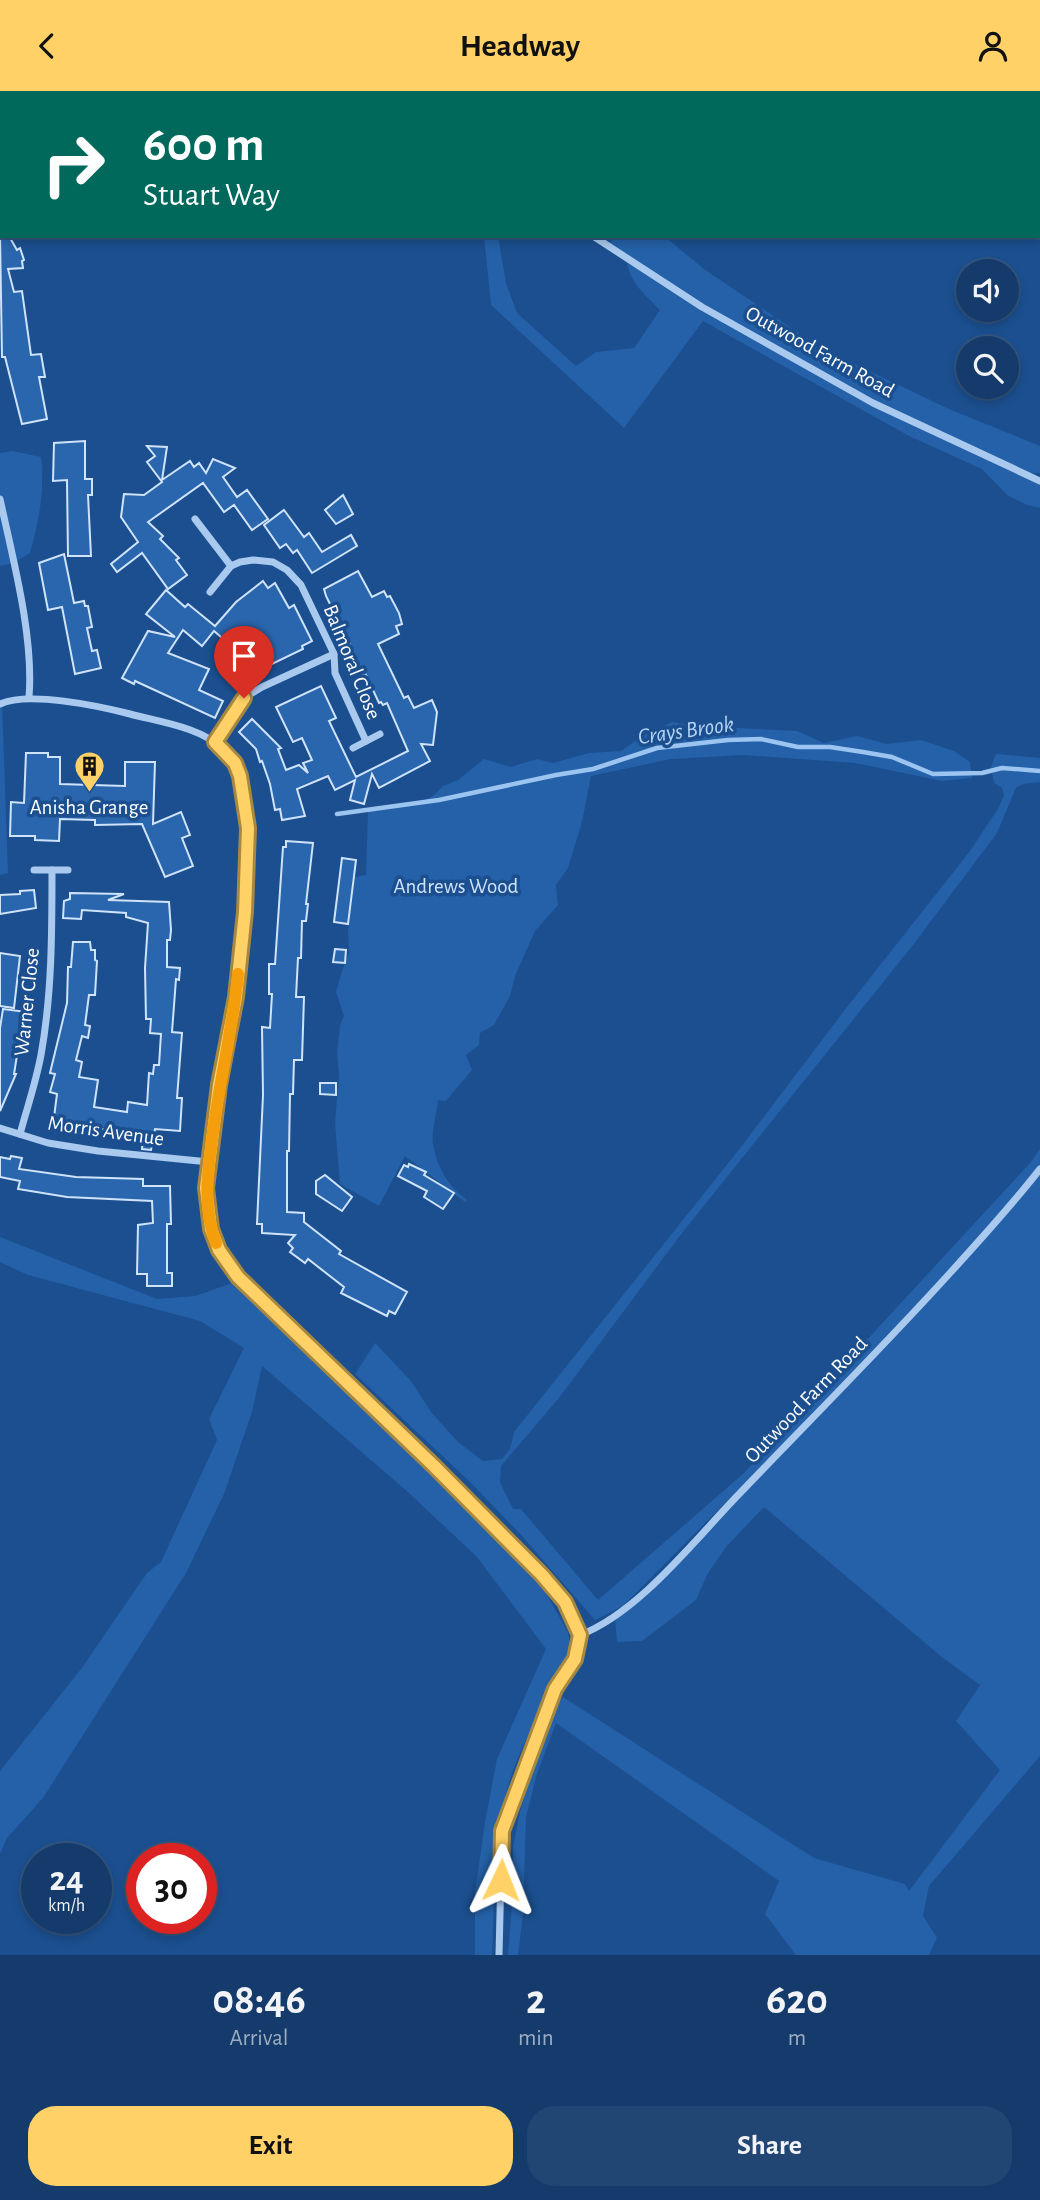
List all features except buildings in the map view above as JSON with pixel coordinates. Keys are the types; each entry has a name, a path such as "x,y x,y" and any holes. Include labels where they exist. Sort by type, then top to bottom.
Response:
{"street":[{"name":"Outwood Farm Road","path":"596,238 702,307 862,397 1040,481"},
{"path":"0,499 23,616 29,697"},
{"path":"195,519 231,566 210,592"},
{"name":"Balmoral Close","path":"231,566 253,560 273,562 287,570 301,585 334,654 335,673 366,741"},
{"path":"215,742 244,698 334,654"},
{"path":"0,704 29,697 125,713 174,725 215,742 235,763 240,776 248,828 245,912 236,997 219,1085 206,1188 211,1229 219,1250 238,1277 542,1575 565,1602 580,1635 575,1659 555,1689 502,1831 499,1955"},
{"path":"352,748 380,734"},
{"path":"34,870 68,870"},
{"name":"Warner Close","path":"20,1134 40,1059 46,1021 51,968 52,870"},
{"name":"Morris Avenue","path":"0,1128 48,1143 209,1162"},
{"name":"Outwood Farm Road","path":"580,1635 600,1628 622,1614 686,1551 920,1305 1015,1201 1040,1169"}],"green space":[{"path":"484,238 498,238 506,283 517,313 576,366 596,352 634,348 660,310 634,282 627,260 606,247 614,238 666,238 704,269 821,348 949,409 1040,446 1040,473 1025,474 1040,483 1040,508 1007,495 982,469 909,436 703,321 624,428 491,305"},
{"path":"13,451 41,457 40,505 30,553 14,563 0,566 0,453"},
{"path":"0,702 8,873 0,875"},
{"name":"Andrews Wood","path":"672,722 696,726 797,731 824,743 857,736 887,744 921,740 954,751 970,762 972,778 942,781 855,763 743,755 671,759 591,776 582,822 568,868 556,885 558,905 535,931 515,976 510,996 494,1025 480,1033 479,1045 466,1055 472,1070 446,1101 438,1100 433,1133 435,1153 444,1176 467,1200 465,1202 405,1156 379,1206 340,1184 335,1123 339,1075 337,1053 340,1025 344,1016 336,992 349,953 348,932 355,877 366,875 368,811 415,804 433,796 443,786 458,780 484,759 511,767 537,759 553,763 589,753 621,751 642,736"},
{"path":"996,754 1040,758 1040,782 1023,784 1016,788 997,833 913,945 682,1233 559,1398 501,1466 500,1482 513,1509 521,1509 598,1600 744,1473 1031,1162 1040,1149 1040,1756 929,1886 923,1916 937,1938 929,1955 796,1955 765,1914 779,1881 556,1723 537,1774 526,1817 523,1914 518,1955 508,1955 514,1880 513,1847 520,1812 548,1720 563,1697 814,1858 905,1884 909,1891 1000,1770 956,1721 980,1685 943,1658 764,1507 726,1547 708,1573 696,1600 642,1641 617,1642 615,1617 783,1451 863,1364 623,1606 595,1620 522,1536 469,1481 355,1374 375,1343 411,1381 431,1412 458,1442 483,1461 502,1459 510,1449 514,1432 741,1147 970,851 1004,795 1002,788 994,783 991,767"},
{"path":"0,1237 157,1299 195,1296 232,1283 494,1530 547,1595 568,1632 571,1652 526,1740 506,1794 497,1854 492,1955 475,1955 475,1893 485,1822 497,1759 546,1649 477,1557 409,1493 262,1366 252,1412 224,1494 186,1573 43,1798 7,1838 0,1854 0,1771 81,1669 147,1573 161,1562 217,1440 209,1419 244,1348 200,1321 28,1275 0,1262"}],"waterway":[{"name":"Crays Brook","path":"337,814 439,800 593,769 657,748 728,740 761,739 798,747 830,747 863,752 892,757 933,774 982,773 1002,768 1040,771"}],"slow traffic":[{"path":"216,1243 207,1208 206,1188 219,1085 238,974"}],"place":[{"name":"Anisha Grange","path":"89,794"}],"route":[{"path":"244,698 215,742 235,763 240,776 248,828 245,912 236,997 219,1085 206,1188 211,1229 219,1250 238,1277 542,1575 565,1602 580,1635 575,1659 555,1689 502,1831 501,1880"}]}
